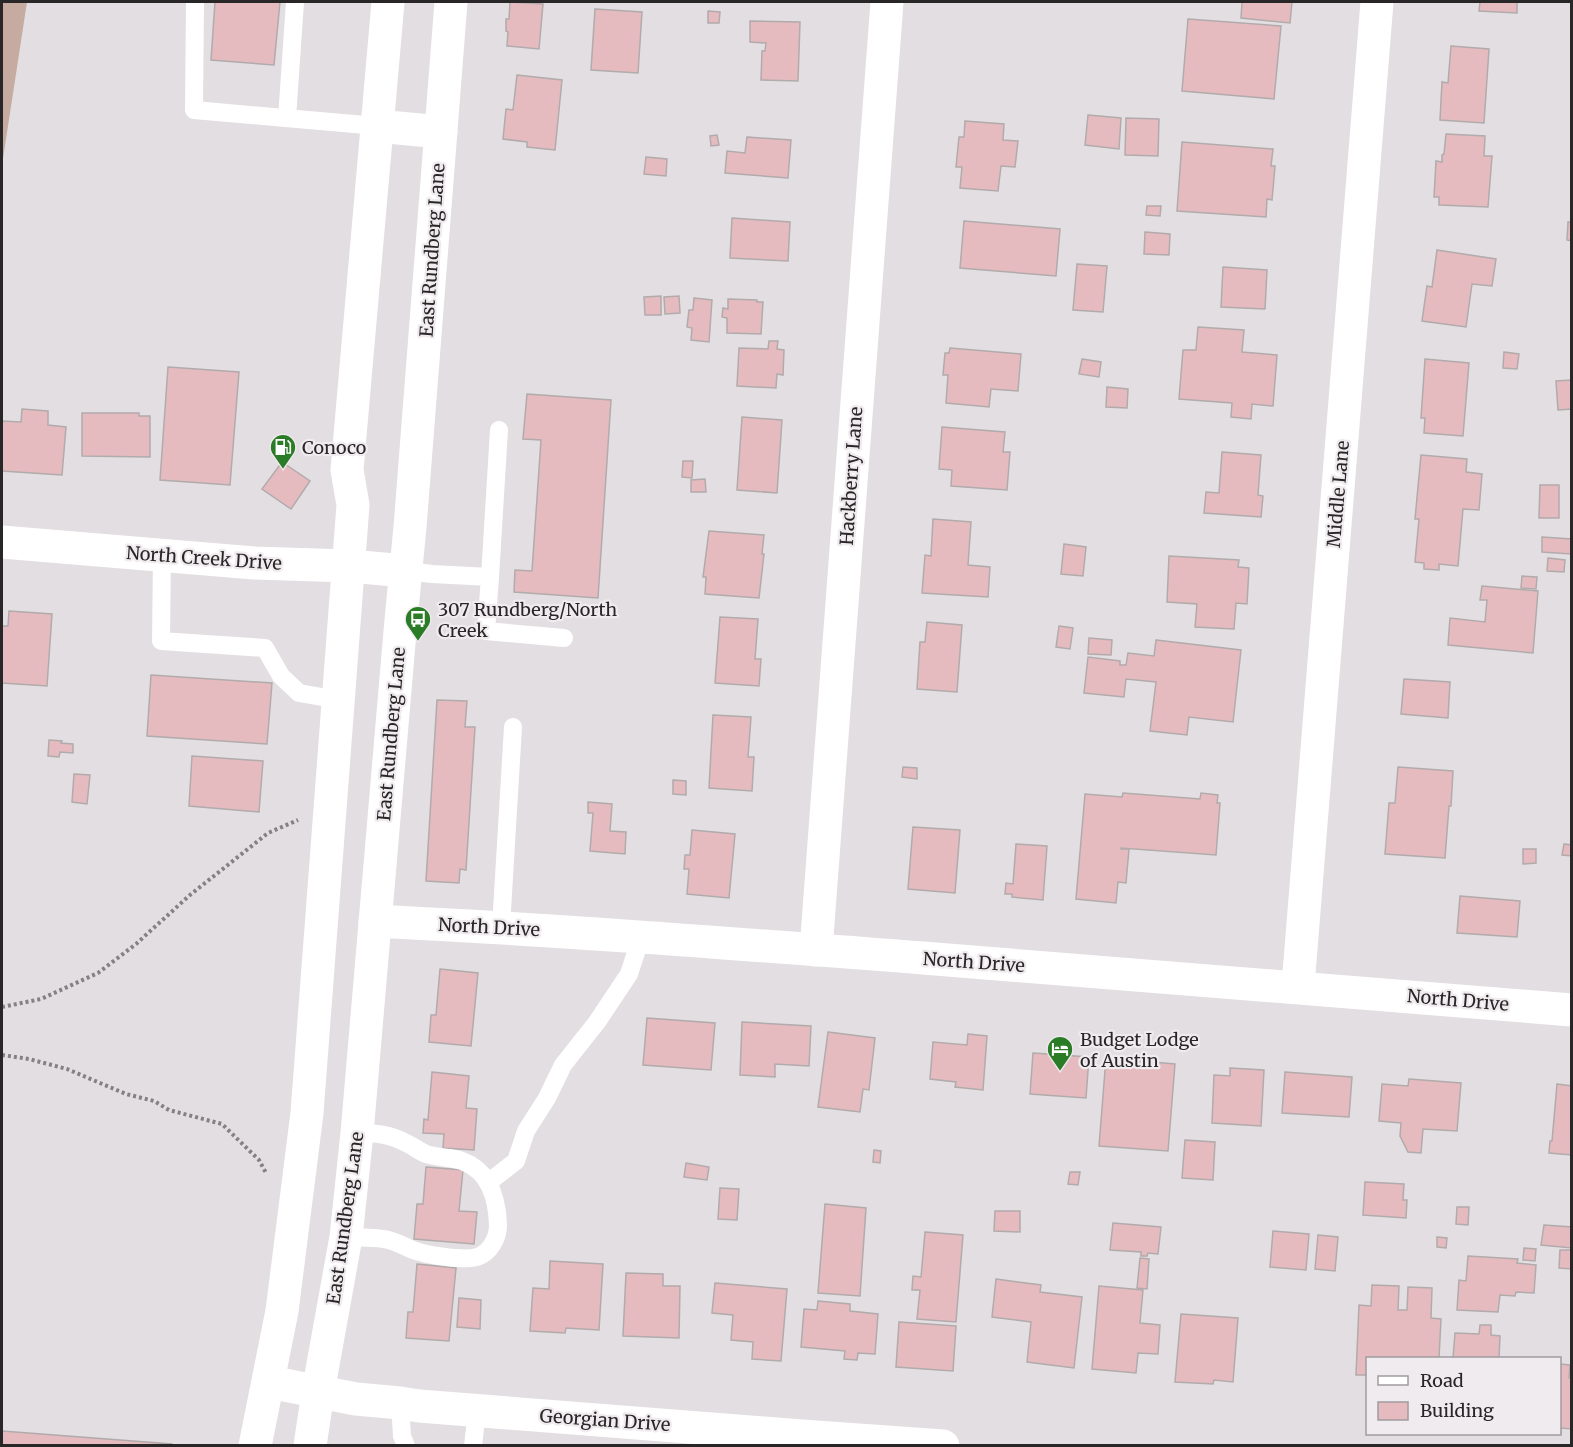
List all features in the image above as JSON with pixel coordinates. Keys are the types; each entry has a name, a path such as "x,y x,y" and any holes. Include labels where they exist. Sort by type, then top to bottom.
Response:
{"street":[{"path":"255,1446 282,1311 307,1113 353,505 346,470 388,2"},
{"name":"East Rundberg Lane","path":"310,1446 346,1237 357,1133 406,571 451,2"},
{"name":"Hackberry Lane","path":"816,950 887,2"},
{"name":"Middle Lane","path":"1298,986 1377,2"},
{"path":"377,126 441,132"},
{"name":"North Creek Drive","path":"2,542 254,564 349,566 406,571"},
{"name":"North Drive","path":"375,921 501,927 816,950 1298,986 1572,1010"},
{"name":"Georgian Drive","path":"269,1382 356,1399 400,1402 419,1406 943,1446"}],"lane":[{"path":"195,2 194,110 377,126"},
{"path":"287,118 296,2"},
{"path":"500,430 486,631 564,638"},
{"path":"162,556 160,641 265,648 281,676 299,693 339,700"},
{"path":"406,571 490,578"},
{"path":"501,927 513,727"},
{"path":"489,1182 516,1161 526,1131 547,1098 563,1065 597,1022 629,974 641,937"},
{"path":"346,1237 382,1238 424,1254 475,1258 484,1254 498,1235 497,1205 493,1192 483,1174 474,1167 462,1161 419,1151 396,1138 357,1133"},
{"path":"400,1402 402,1436 406,1446"},
{"path":"473,1446 477,1411"}],"path":[{"path":"2,1007 41,999 98,973 268,833 308,816"},
{"path":"2,1055 67,1069 126,1094 154,1101 170,1110 222,1124 259,1160 270,1179"}],"shaded area":[{"path":"2,2 27,2 2,165"}],"building":[{"path":"215,2 280,2 274,65 211,60"},
{"path":"510,2 543,4 539,49 507,46 506,19 509,19"},
{"path":"1242,2 1292,2 1290,23 1241,18"},
{"path":"1480,2 1517,2 1517,13 1479,11"},
{"path":"595,9 642,12 638,73 591,70"},
{"path":"708,11 720,12 719,23 708,23"},
{"path":"1188,19 1281,26 1274,99 1182,91"},
{"path":"750,21 800,22 798,81 761,80 762,51 765,51 766,43 750,42"},
{"path":"1451,46 1489,49 1484,123 1440,120 1442,82 1448,83"},
{"path":"517,75 562,80 555,150 527,147 527,142 503,139 506,109 513,110"},
{"path":"1088,115 1121,118 1119,149 1085,145"},
{"path":"1126,118 1159,119 1158,156 1125,155"},
{"path":"965,121 1004,124 1003,140 1018,141 1015,167 1001,166 998,191 960,188 962,167 956,167 959,137 964,137"},
{"path":"1446,134 1485,136 1484,156 1492,156 1488,207 1439,205 1439,197 1434,197 1436,161 1442,162"},
{"path":"717,135 719,145 711,146 710,136"},
{"path":"747,137 791,140 788,178 725,173 727,151 745,153"},
{"path":"1182,142 1273,149 1271,166 1275,166 1272,200 1267,199 1266,217 1177,211"},
{"path":"646,157 667,159 666,176 644,174"},
{"path":"1147,206 1161,206 1160,216 1146,215"},
{"path":"732,218 790,222 788,261 730,258"},
{"path":"964,221 1060,229 1056,276 960,268"},
{"path":"1568,222 1572,222 1572,241 1567,240"},
{"path":"1145,232 1170,234 1169,255 1144,254"},
{"path":"1437,250 1496,259 1492,286 1472,284 1466,327 1422,321 1427,286 1432,287"},
{"path":"1077,264 1107,266 1103,312 1073,310"},
{"path":"1223,267 1267,270 1265,309 1221,307"},
{"path":"661,296 661,315 645,315 644,297"},
{"path":"679,296 680,313 665,314 664,297"},
{"path":"694,298 712,300 709,342 691,340 692,328 687,327 689,310 693,310"},
{"path":"728,299 763,302 761,334 727,333 727,318 722,317 723,308 728,309"},
{"path":"1198,327 1244,330 1242,352 1277,355 1273,406 1252,404 1251,419 1231,417 1232,403 1179,399 1183,350 1196,350"},
{"path":"769,341 778,341 777,349 784,350 783,375 777,374 776,388 737,386 739,348 768,349"},
{"path":"950,348 1021,354 1018,391 991,389 989,407 946,403 948,375 943,375 945,353 949,353"},
{"path":"1504,352 1519,354 1517,369 1503,368"},
{"path":"1082,359 1101,362 1099,377 1079,374"},
{"path":"1425,359 1469,363 1463,436 1424,433 1425,418 1421,418"},
{"path":"168,367 239,372 230,485 160,480"},
{"path":"1572,380 1572,409 1558,410 1556,381"},
{"path":"1107,387 1128,389 1127,408 1106,407"},
{"path":"527,394 611,400 598,598 514,592 515,570 532,571 541,440 523,439"},
{"path":"22,409 48,411 48,425 66,427 62,475 2,471 2,421 21,422"},
{"path":"82,413 139,413 139,416 150,416 150,457 82,456"},
{"path":"742,417 782,420 777,493 737,490"},
{"path":"942,427 1005,432 1003,452 1010,452 1007,490 951,486 952,470 939,469"},
{"path":"1222,452 1261,455 1258,495 1263,496 1261,517 1204,513 1206,492 1219,493"},
{"path":"1421,455 1467,459 1466,472 1482,474 1479,510 1463,509 1458,566 1439,564 1439,570 1424,569 1424,563 1415,562 1419,519 1415,519"},
{"path":"683,461 693,461 692,478 682,477"},
{"path":"282,462 310,481 291,509 262,489"},
{"path":"705,479 706,492 691,492 691,480"},
{"path":"1540,485 1559,485 1559,518 1539,518"},
{"path":"933,519 971,522 968,565 990,567 988,597 922,593 925,555 931,556"},
{"path":"709,531 764,535 759,598 705,594 706,577 703,577"},
{"path":"1542,537 1572,539 1571,554 1542,552"},
{"path":"1064,544 1086,547 1083,576 1061,574"},
{"path":"1169,556 1239,560 1238,567 1249,568 1247,604 1236,603 1234,629 1195,627 1197,604 1167,602"},
{"path":"1548,558 1565,560 1564,572 1547,571"},
{"path":"1522,576 1537,577 1536,589 1521,588"},
{"path":"1482,586 1538,591 1533,653 1448,645 1450,618 1485,622 1487,600 1480,600"},
{"path":"9,611 52,614 47,686 2,683 2,626 8,626"},
{"path":"720,617 758,619 755,659 761,659 759,686 715,683"},
{"path":"927,622 962,625 957,692 917,689 920,642 925,642"},
{"path":"1059,626 1073,628 1070,649 1056,647"},
{"path":"1089,638 1112,640 1111,655 1088,654"},
{"path":"1156,640 1241,650 1233,722 1189,717 1187,735 1150,731 1156,682 1126,679 1124,697 1084,693 1088,657 1120,661 1120,665 1126,665 1128,653 1154,656"},
{"path":"151,675 272,683 267,744 147,736"},
{"path":"1404,679 1450,682 1448,718 1401,714"},
{"path":"437,700 467,701 465,727 475,727 466,870 460,869 459,883 426,881"},
{"path":"713,715 751,717 748,757 754,757 752,791 709,788"},
{"path":"49,740 73,744 73,753 60,752 59,757 48,756"},
{"path":"192,756 263,761 259,812 189,806"},
{"path":"903,767 917,768 917,779 902,777"},
{"path":"1398,767 1453,771 1445,858 1385,854 1389,803 1395,803"},
{"path":"74,774 90,775 87,804 72,802"},
{"path":"673,780 686,781 686,795 673,794"},
{"path":"1123,793 1200,799 1201,793 1218,795 1217,803 1220,803 1216,855 1121,848 1129,849 1126,883 1118,882 1116,903 1076,899 1085,794 1122,797"},
{"path":"588,802 612,804 610,831 626,832 625,854 590,851 593,813 588,813"},
{"path":"913,827 960,830 955,893 908,889"},
{"path":"692,830 735,834 729,898 687,894 689,869 684,869 685,855 690,855"},
{"path":"1016,844 1047,846 1043,900 1012,897 1012,894 1005,894 1006,883 1013,884"},
{"path":"1564,844 1572,845 1572,856 1562,855"},
{"path":"1523,849 1536,849 1536,863 1523,864"},
{"path":"1460,896 1520,901 1517,937 1457,933"},
{"path":"440,969 478,973 471,1046 429,1042 431,1015 436,1015"},
{"path":"647,1018 715,1023 711,1070 643,1065"},
{"path":"742,1022 811,1026 809,1066 775,1064 775,1077 740,1075"},
{"path":"828,1032 875,1038 869,1090 863,1089 860,1112 818,1107"},
{"path":"968,1034 987,1036 983,1090 955,1087 956,1082 930,1079 933,1042 967,1045"},
{"name":"Budget Lodge of Austin","path":"1033,1053 1089,1057 1086,1098 1030,1094"},
{"path":"1106,1058 1175,1064 1168,1151 1099,1146"},
{"path":"1230,1068 1264,1070 1261,1126 1212,1123 1214,1075 1230,1076"},
{"path":"432,1072 469,1076 466,1108 477,1109 474,1150 443,1148 444,1134 423,1133 424,1119 428,1120"},
{"path":"1285,1072 1352,1077 1349,1117 1282,1113"},
{"path":"1409,1079 1461,1083 1457,1131 1423,1129 1421,1153 1408,1152 1400,1136 1401,1123 1379,1121 1382,1084 1408,1086"},
{"path":"1557,1084 1572,1086 1572,1155 1549,1153"},
{"path":"1185,1140 1215,1142 1213,1180 1182,1178"},
{"path":"874,1150 881,1151 880,1163 873,1162"},
{"path":"686,1163 709,1167 707,1180 684,1177"},
{"path":"426,1167 463,1170 459,1211 477,1212 474,1244 414,1239 417,1204 423,1204"},
{"path":"1070,1172 1080,1172 1078,1185 1068,1184"},
{"path":"1365,1182 1404,1184 1403,1200 1407,1200 1406,1218 1363,1215"},
{"path":"720,1188 739,1189 737,1220 718,1219"},
{"path":"825,1204 866,1208 860,1296 818,1293"},
{"path":"1457,1207 1469,1207 1468,1225 1456,1224"},
{"path":"995,1211 1020,1211 1020,1232 994,1231"},
{"path":"1113,1223 1161,1227 1158,1254 1148,1253 1147,1256 1141,1256 1141,1252 1110,1250"},
{"path":"1544,1225 1572,1227 1572,1248 1541,1245"},
{"path":"1273,1231 1309,1234 1306,1270 1270,1267"},
{"path":"925,1232 963,1235 956,1322 917,1319 920,1290 912,1290 913,1276 921,1277"},
{"path":"1318,1235 1338,1237 1335,1271 1315,1269"},
{"path":"1437,1237 1447,1238 1446,1248 1437,1247"},
{"path":"1524,1248 1536,1249 1535,1261 1523,1260"},
{"path":"1560,1250 1572,1250 1572,1269 1559,1268"},
{"path":"1468,1256 1518,1259 1517,1263 1536,1265 1534,1293 1516,1292 1515,1296 1500,1295 1498,1312 1457,1310 1459,1280 1466,1281"},
{"path":"1140,1258 1149,1259 1147,1289 1137,1288"},
{"path":"550,1261 603,1264 599,1330 566,1328 565,1333 530,1331 533,1288 549,1289"},
{"path":"417,1264 456,1268 449,1341 406,1338 408,1312 413,1312"},
{"path":"626,1273 663,1274 663,1286 680,1286 679,1338 623,1336"},
{"path":"996,1279 1041,1285 1040,1292 1082,1297 1074,1368 1027,1362 1031,1322 992,1317"},
{"path":"715,1283 787,1289 781,1361 752,1359 753,1342 731,1340 733,1315 712,1313"},
{"path":"1372,1285 1399,1286 1398,1310 1407,1310 1408,1287 1432,1288 1431,1318 1441,1319 1439,1357 1366,1357 1366,1375 1356,1375 1359,1305 1371,1306"},
{"path":"1099,1286 1143,1290 1140,1323 1160,1325 1158,1354 1138,1353 1136,1373 1092,1369"},
{"path":"459,1298 481,1300 480,1329 457,1327"},
{"path":"818,1301 850,1304 850,1311 878,1314 875,1354 858,1353 857,1360 844,1359 845,1351 801,1347 804,1309 817,1310"},
{"path":"1181,1314 1238,1318 1233,1382 1214,1380 1213,1384 1175,1382"},
{"path":"899,1322 956,1326 953,1371 896,1367"},
{"path":"1480,1325 1491,1325 1491,1335 1500,1336 1499,1357 1453,1357 1455,1333 1479,1334"},
{"path":"1561,1364 1570,1365 1572,1429 1561,1428"},
{"path":"2,1431 172,1444 172,1446 2,1446"}],"place":[{"name":"Conoco","path":"283,470"},
{"name":"307 Rundberg/North Creek","path":"418,642"},
{"name":"Budget Lodge of Austin","path":"1060,1072"}]}
